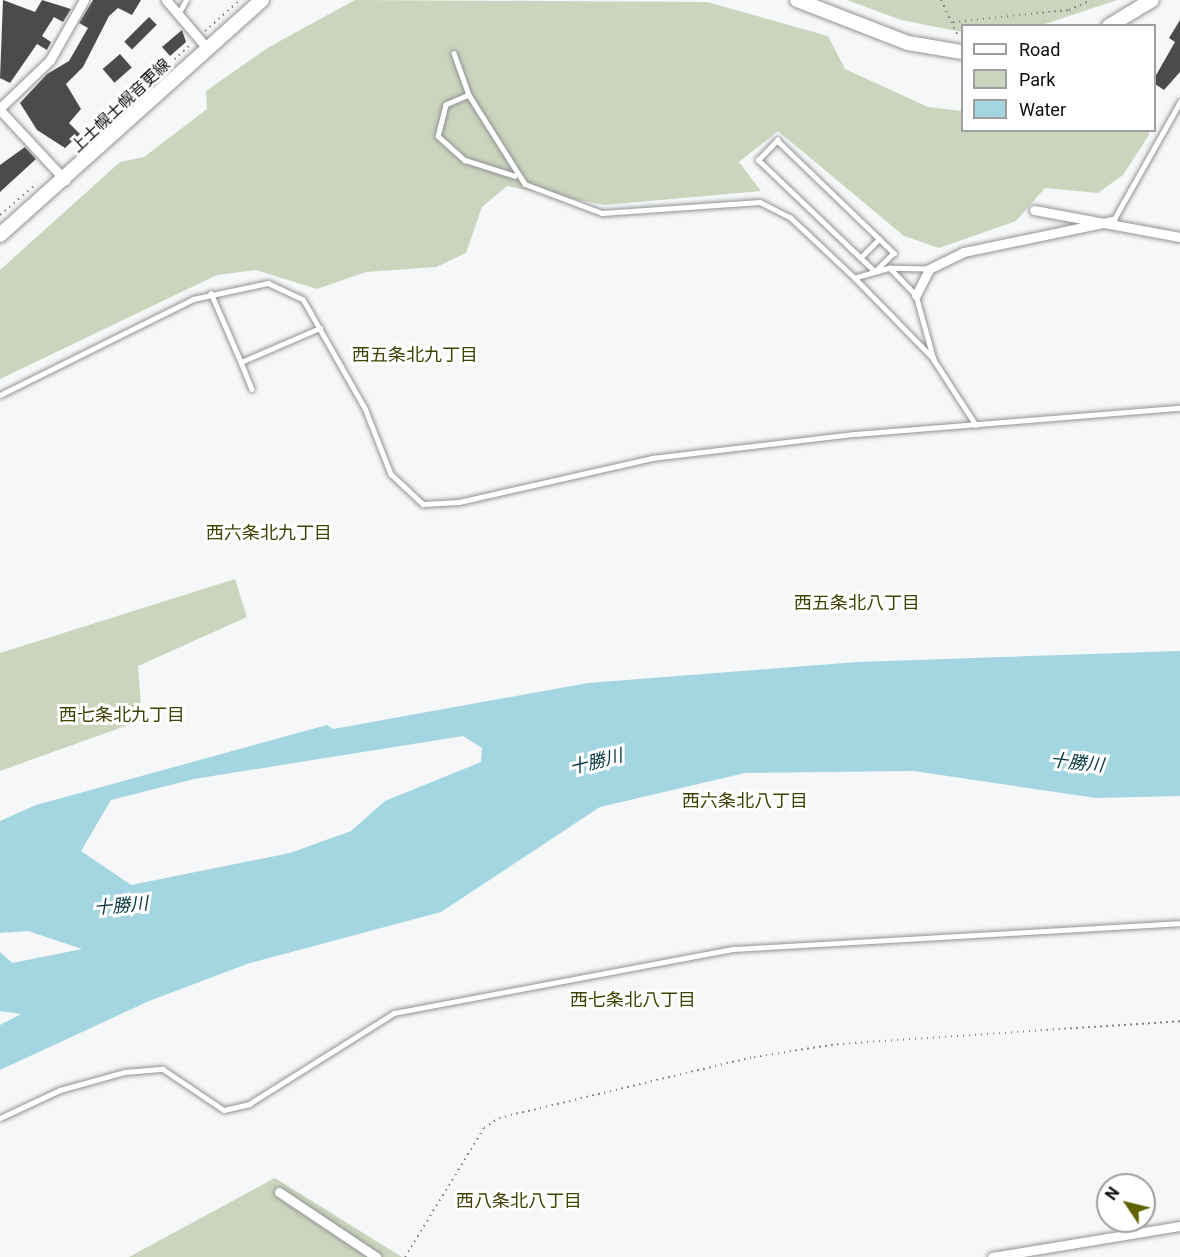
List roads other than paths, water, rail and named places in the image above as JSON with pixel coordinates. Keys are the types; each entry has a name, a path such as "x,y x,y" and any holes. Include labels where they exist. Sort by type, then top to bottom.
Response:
{"main road":[{"name":"上士幌士幌音更線","path":"0,235 65,180 202,43 262,0"},
{"path":"797,0 908,43 961,50"},
{"path":"1112,24 1152,0"}],"street":[{"path":"65,180 0,109 50,60 84,0"},
{"path":"166,0 202,43"},
{"path":"1034,210 1113,222 1180,237"},
{"path":"916,295 929,269 964,252 1113,222"},
{"path":"279,1191 376,1257"},
{"path":"992,1257 1180,1226"}],"lane":[{"path":"178,14 186,0"},
{"path":"454,53 469,95 515,176"},
{"path":"469,95 446,105 438,136 465,160 515,176 581,209 602,213 760,202 790,217 855,278 934,360 976,425"},
{"path":"1113,222 1180,102"},
{"path":"777,140 894,253 875,272 758,160 777,140"},
{"path":"860,258 879,238"},
{"path":"855,278 890,268 929,269"},
{"path":"890,268 916,295 934,360"},
{"path":"0,395 211,293 268,283 303,299 365,408 391,474 423,504 459,502 652,458 933,428 1180,408"},
{"path":"211,293 252,388"},
{"path":"241,362 320,328"},
{"path":"0,1118 60,1090 125,1072 163,1069 224,1110 249,1104 394,1013 734,949 1180,923"}],"water":[{"name":"十勝川","path":"1180,651 1180,796 1096,798 914,771 745,773 600,807 441,912 247,964 149,1001 0,1070 0,1025 21,1014 0,1011 0,952 12,963 82,949 28,931 0,933 0,821 36,805 327,725 333,729 588,683 857,662","holes":["463,736 482,748 481,762 385,801 351,831 290,853 131,885 81,851 111,800 194,779"]}],"district":[{"name":"西五条北九丁目","path":"415,355"},
{"name":"西六条北九丁目","path":"269,533"},
{"name":"西五条北八丁目","path":"857,603"},
{"name":"西七条北九丁目","path":"122,715"},
{"name":"西六条北八丁目","path":"745,801"},
{"name":"西七条北八丁目","path":"633,1000"},
{"name":"西八条北八丁目","path":"519,1201"}]}
